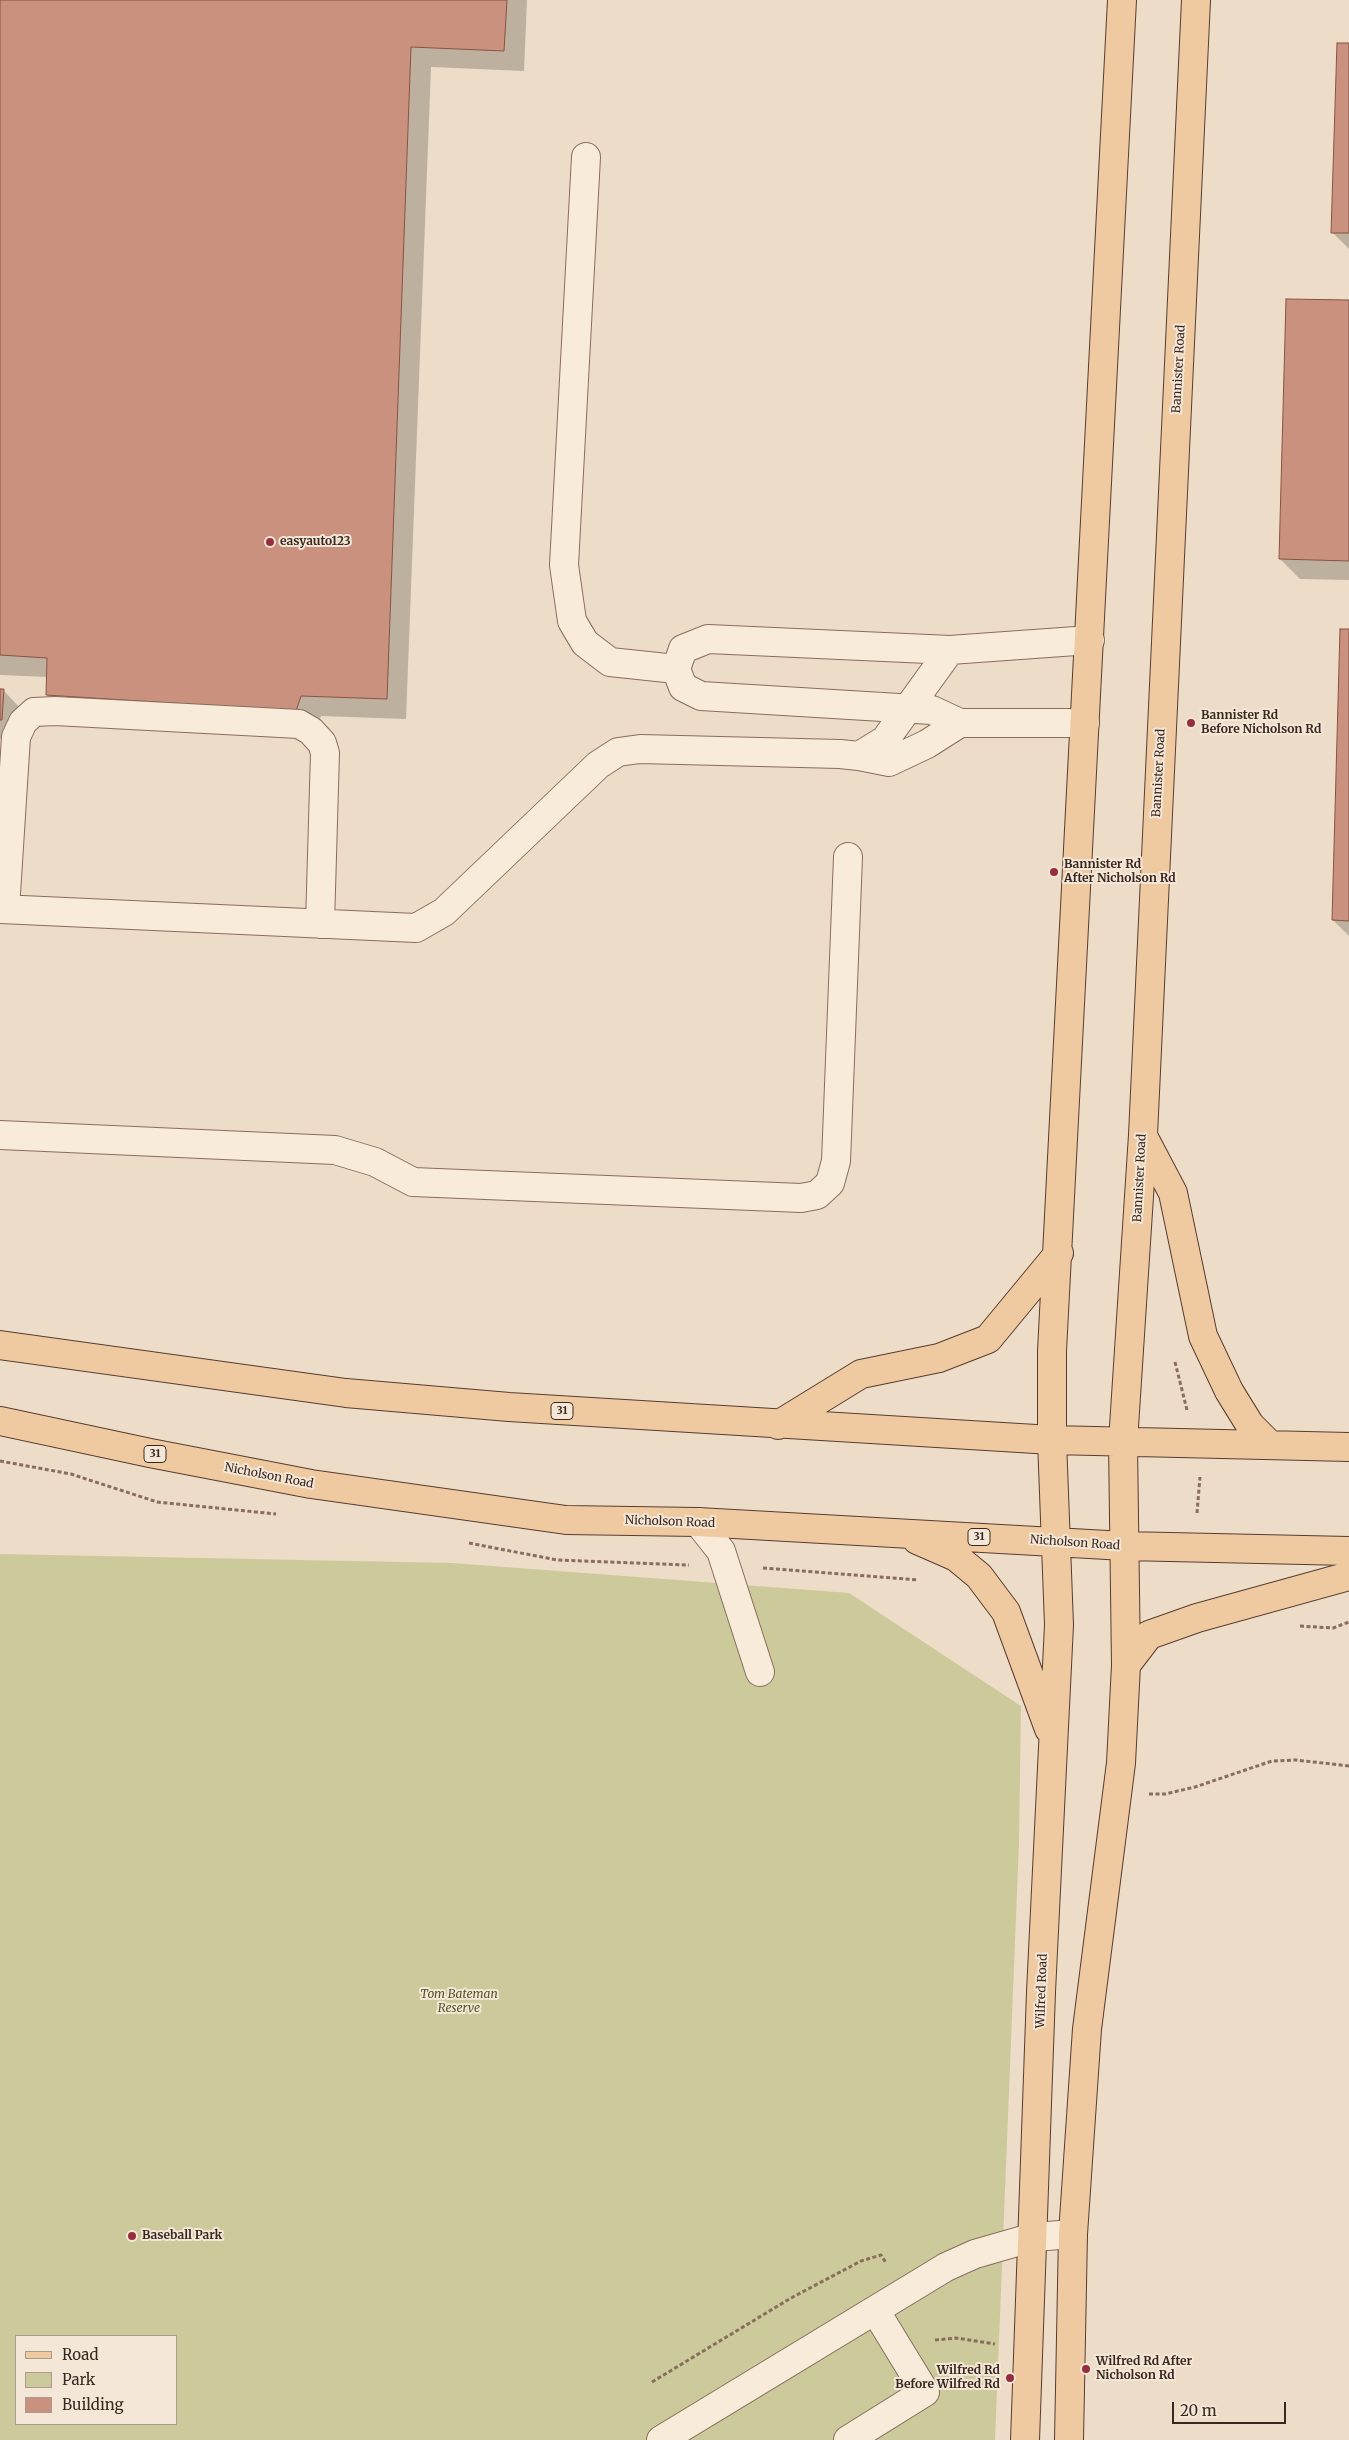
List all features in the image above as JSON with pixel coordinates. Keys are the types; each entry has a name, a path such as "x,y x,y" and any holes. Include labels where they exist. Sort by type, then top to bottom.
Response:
{"main road":[{"path":"1056,1542 1052,1440 1052,1351 1059,1253 1122,0"},
{"name":"Bannister Road","path":"1125,1546 1122,1442 1143,1135 1196,0"},
{"path":"1143,1135 1173,1193 1203,1336 1229,1390 1250,1425 1269,1444"},
{"path":"778,1425 861,1374 939,1358 988,1338 1059,1253"},
{"name":"31","path":"0,1345 346,1393 509,1407 778,1425 1052,1440 1349,1447"},
{"name":"Nicholson Road","path":"0,1421 150,1453 311,1484 566,1520 698,1522 1125,1546 1349,1551"},
{"path":"902,1533 956,1557 979,1576 1006,1612 1052,1738"},
{"name":"Wilfred Road","path":"1025,2440 1052,1738 1059,1625 1056,1542"},
{"path":"1069,2440 1073,2234 1087,2028 1121,1763 1126,1665 1125,1546"},
{"path":"1126,1665 1148,1635 1197,1618 1349,1576"}],"lane":[{"path":"586,157 564,566 572,621 585,643 610,662 676,669"},
{"path":"1085,723 960,723 932,710 907,710 701,696 683,687 676,669 683,649 708,639 950,650 1090,640"},
{"path":"860,756 885,740 950,650"},
{"path":"320,924 325,753 322,743 311,731 299,724 55,711 34,712 23,722 16,737 3,909 320,924 416,928 444,912 598,765 618,752 640,749 860,756 889,762 927,744 960,723"},
{"path":"0,1135 335,1150 375,1162 413,1182 801,1198 817,1195 830,1182 836,1161 848,857"},
{"path":"698,1522 721,1551 760,1672"},
{"path":"661,2440 946,2267 975,2254 1034,2237 1073,2234"},
{"path":"848,2440 925,2392 875,2310"}],"path":[{"path":"1146,1794 1165,1794 1194,1787 1272,1760 1296,1760 1349,1766"},
{"path":"652,2382 791,2298 861,2261 881,2255 888,2267"},
{"path":"930,2333 935,2341 956,2338 1000,2345"}],"green space":[{"name":"Tom Bateman Reserve","path":"0,1554 452,1563 849,1593 1021,1706 1019,1842 995,2440 0,2440"}],"building":[{"path":"0,0 507,0 504,51 411,47 387,699 301,696 296,711 46,695 47,658 0,655"},
{"path":"1337,43 1349,43 1349,233 1331,233"},
{"path":"1286,299 1349,300 1349,561 1279,559"},
{"path":"1340,629 1349,629 1349,921 1332,920"},
{"path":"0,689 4,689 2,720 0,720"}],"place":[{"name":"easyauto123","path":"270,542"},
{"name":"Bannister Rd Before Nicholson Rd","path":"1191,723"},
{"name":"Bannister Rd After Nicholson Rd","path":"1054,872"},
{"name":"Baseball Park","path":"132,2236"},
{"name":"Wilfred Rd After Nicholson Rd","path":"1086,2369"},
{"name":"Wilfred Rd Before Wilfred Rd","path":"1010,2378"}]}
